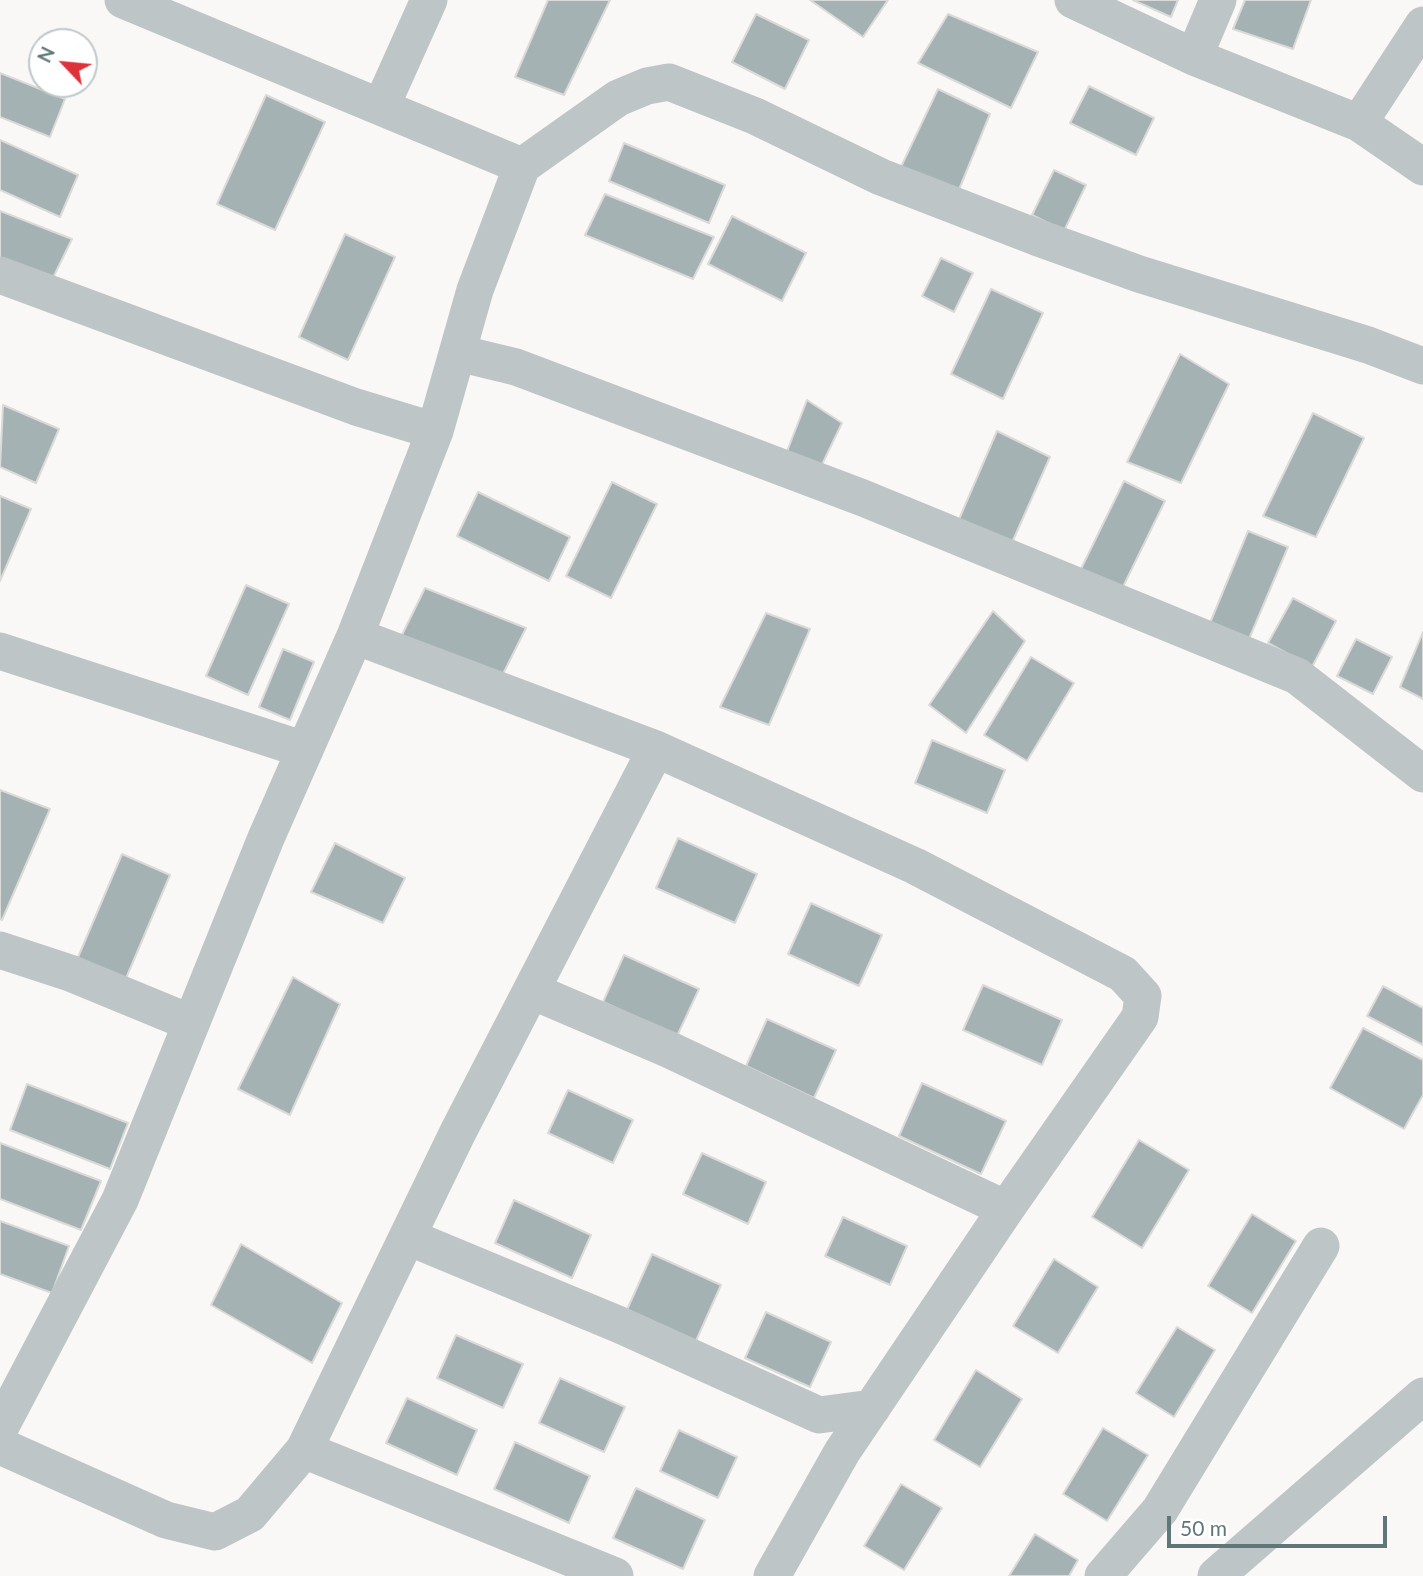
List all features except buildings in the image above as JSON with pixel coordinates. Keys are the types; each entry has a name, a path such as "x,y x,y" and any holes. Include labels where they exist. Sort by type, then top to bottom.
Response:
{"street":[{"path":"123,0 522,166"},
{"path":"382,107 429,0"},
{"path":"1073,0 1194,57 1359,123 1423,167"},
{"path":"1194,57 1219,0"},
{"path":"1359,123 1423,25"},
{"path":"0,1428 120,1200 189,1022 355,636 435,431 475,290 522,166 618,98 647,86 669,82 755,117 881,177 1036,237 1139,274 1368,345 1423,366"},
{"path":"0,275 356,407 435,431"},
{"path":"458,353 516,367 863,498 1297,676 1423,774"},
{"path":"355,636 656,749 915,866 1123,974 1143,996 1140,1017 842,1452 772,1576"},
{"path":"0,651 305,750"},
{"path":"0,1446 166,1520 215,1532 250,1514 304,1450 408,1237 656,749"},
{"path":"0,950 70,973 189,1022"},
{"path":"532,991 670,1050 1006,1209"},
{"path":"408,1237 620,1325 819,1415 872,1408"},
{"path":"1103,1576 1160,1510 1321,1246"},
{"path":"1216,1576 1423,1396"},
{"path":"819,1415 842,1452"},
{"path":"304,1450 615,1576"}]}
